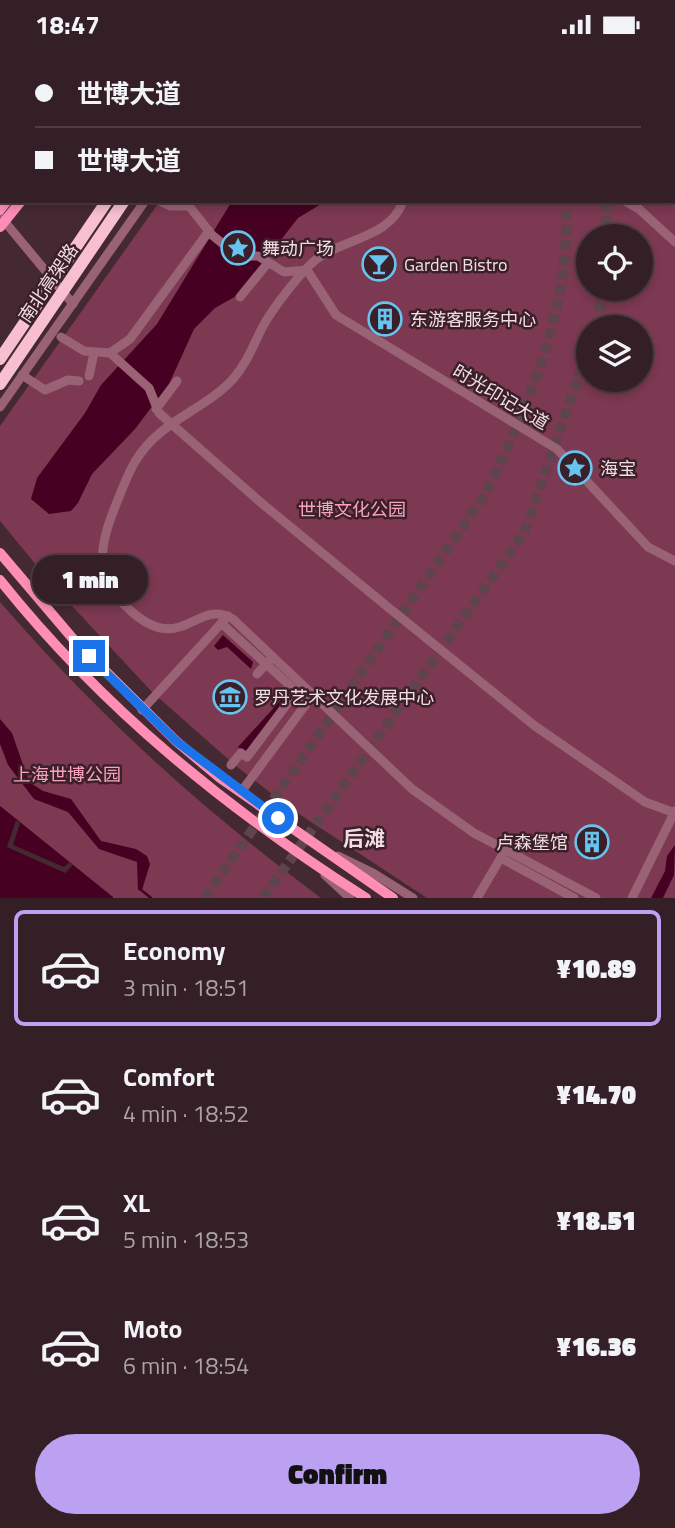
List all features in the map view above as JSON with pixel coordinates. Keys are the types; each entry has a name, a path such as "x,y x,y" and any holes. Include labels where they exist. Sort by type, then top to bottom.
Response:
{"highway":[{"name":"南北高架路","path":"0,359 106,203"},
{"name":"南北高架路","path":"0,384 123,203"}],"main road":[{"path":"1,218 18,203"},
{"path":"0,553 50,614 142,711 241,792 393,898"},
{"path":"0,580 78,668 148,738 207,787 314,865 366,898"}],"street":[{"path":"0,407 144,203"},
{"path":"163,203 170,207 189,206 209,231 238,256 253,255 284,272 307,270"},
{"path":"402,203 398,214 387,225 320,257 264,326 249,358 233,379 173,423 138,453 127,473 102,543 105,573 120,599 153,627 174,630 207,615 224,619 412,789 503,854 575,898"},
{"path":"628,203 639,209 675,242"},
{"path":"1,218 73,304"},
{"path":"61,338 73,347 94,353 110,353 131,339 209,231"},
{"path":"240,297 267,264"},
{"name":"时光印记大道","path":"307,270 336,315 556,449 648,547 675,561"},
{"path":"89,376 94,353"},
{"path":"110,353 149,388 156,409 259,501 535,726 645,802 675,813 632,898"},
{"path":"22,375 45,390 68,380 79,381"},
{"path":"156,409 177,381"},
{"path":"142,711 224,619"},
{"path":"257,674 269,660"},
{"path":"231,765 241,753 247,757 299,687"},
{"path":"241,792 310,699"},
{"path":"270,725 284,734"},
{"path":"249,754 262,764"},
{"path":"323,848 373,873 413,898"},
{"path":"503,854 593,897"},
{"path":"477,898 503,854"},
{"path":"314,865 350,898"}],"green space":[{"name":"世博文化公园","path":"159,203 675,203 675,898 427,898 290,808 236,766 152,692 47,579 50,577 64,585 71,574 80,579 88,565 67,553 42,572 0,521 0,426"},
{"name":"上海世博公园","path":"0,602 75,684 152,759 234,830 321,898 113,898 0,806"}],"shaded area":[{"path":"231,203 323,203 298,218 238,295 215,308 194,329 169,384 135,429 92,474 78,503 71,511 49,514 31,499 37,478 85,413 101,385 157,324"},
{"path":"223,635 253,662 251,669 227,647 218,650 214,646"},
{"path":"285,691 289,695 246,753 238,747 280,701 279,694"},
{"path":"0,719 12,733 29,782 43,791 71,799 101,841 136,849 147,856 150,864 142,890 138,890 137,862 99,849 68,812 34,799 8,765 0,744"},
{"path":"0,806 113,897 113,898 0,898"},
{"path":"675,845 674,875 663,898 651,898 665,871 667,856"}],"pier":[{"path":"16,820 20,823 13,845 64,867 70,862 73,865 65,873 7,847"}],"waterway":[{"path":"140,889 151,898"}],"tunnel":[{"path":"205,898 486,493 533,387 555,316 566,241 566,203"},
{"path":"606,203 606,224"},
{"path":"599,315 601,301"},
{"path":"263,898 524,533 576,384"}],"place":[{"name":"舞动广场","path":"238,248"},
{"name":"Garden Bistro","path":"379,264"},
{"name":"东游客服务中心","path":"385,319"},
{"name":"海宝","path":"575,468"},
{"name":"罗丹艺术文化发展中心","path":"230,697"},
{"name":"卢森堡馆","path":"592,842"}],"district":[{"name":"后滩","path":"364,838"}],"route":[{"path":"89,656 135,704 176,741 220,778 278,818"}]}
